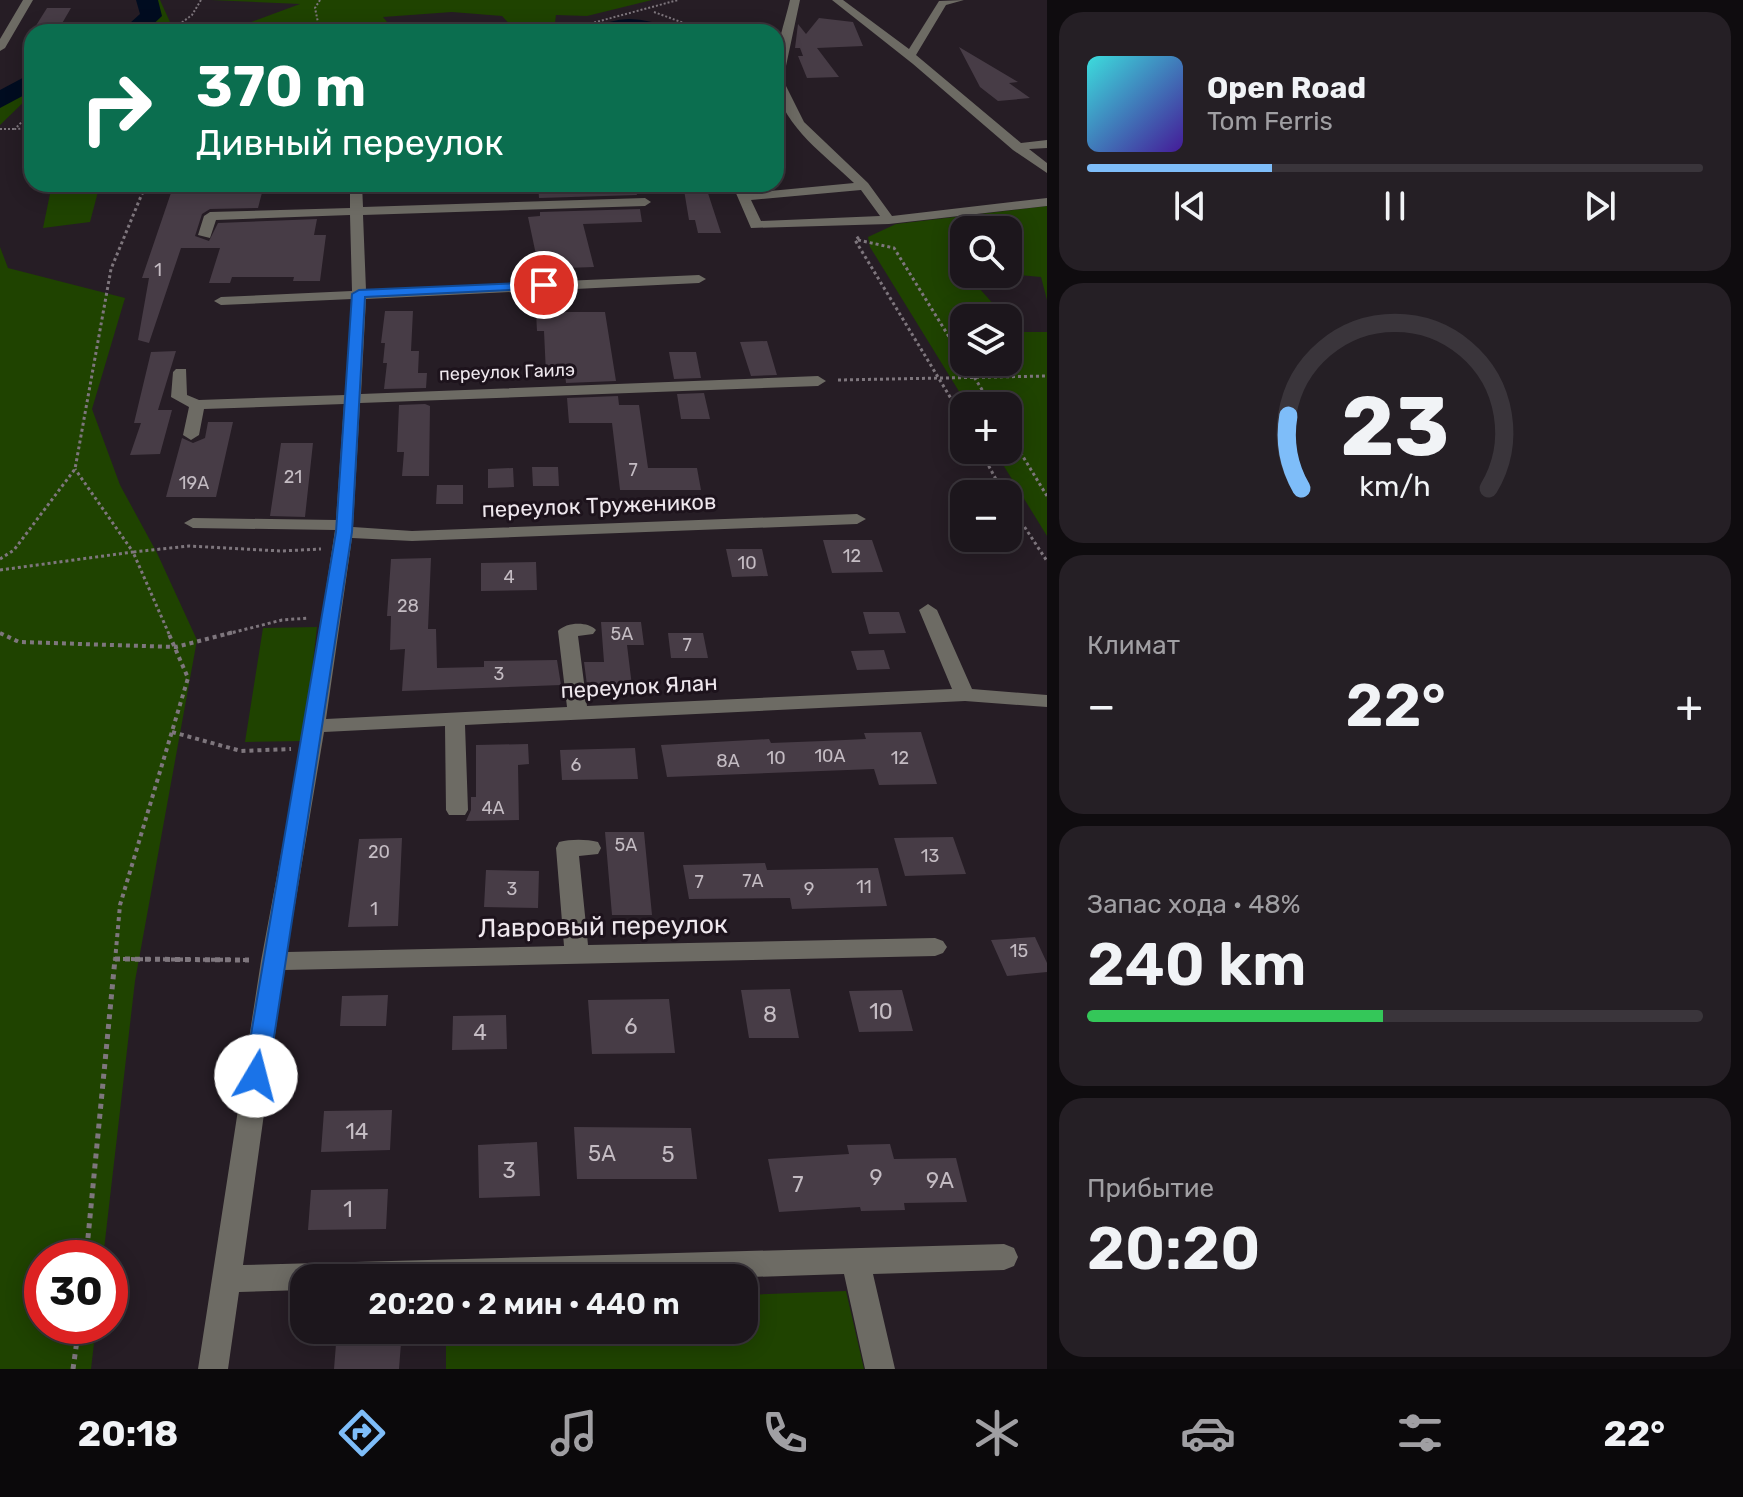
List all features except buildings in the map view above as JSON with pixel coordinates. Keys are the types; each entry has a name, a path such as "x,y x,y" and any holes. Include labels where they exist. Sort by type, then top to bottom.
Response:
{"street":[{"path":"0,48 28,0"},
{"path":"784,52 795,0"},
{"path":"837,0 911,54 1017,147 1047,169"},
{"path":"911,54 942,3 959,0"},
{"path":"784,98 793,124 864,186 889,220"},
{"path":"1017,147 1047,144"},
{"path":"745,197 864,186"},
{"path":"213,1369 273,961 315,726 343,535 359,294 357,192"},
{"path":"742,192 756,225 889,220 1047,202"},
{"path":"205,235 210,216 645,202"},
{"path":"221,301 699,279"},
{"path":"181,372 179,397 197,405 191,435"},
{"name":"переулок Гаилэ","path":"197,405 818,381"},
{"name":"переулок Тружеников","path":"193,523 343,535 412,536 857,519"},
{"path":"928,610 965,695"},
{"path":"578,713 568,631 586,630"},
{"name":"переулок Ялан","path":"315,726 965,695 1047,701"},
{"path":"455,719 457,810"},
{"path":"577,954 567,848 590,848"},
{"name":"Лавровый переулок","path":"273,961 935,947"},
{"path":"226,1279 1004,1257"},
{"path":"856,1262 880,1369"}],"path":[{"path":"180,24 192,15 201,0"},
{"path":"318,24 315,8 320,0"},
{"path":"596,24 651,11 678,0"},
{"path":"651,11 686,24"},
{"path":"14,129 24,119"},
{"path":"0,129 24,128"},
{"path":"0,559 14,550 75,469 111,269 143,192"},
{"path":"855,240 889,220"},
{"path":"855,240 894,248 950,338"},
{"path":"855,240 950,393"},
{"path":"818,381 950,376"},
{"path":"1022,376 1047,376"},
{"path":"1022,455 1047,496"},
{"path":"75,469 133,552 188,678 120,905 88,1240"},
{"path":"1022,523 1047,561"},
{"path":"0,570 189,546 281,551 343,535"},
{"path":"0,633 19,642 176,647 282,620 332,617"},
{"path":"172,732 241,751 311,748"},
{"path":"115,959 273,961"},
{"path":"73,1369 76,1344"}],"green space":[{"path":"140,0 160,0 170,22 134,24 143,16"},
{"path":"211,0 652,0 587,16 556,15 555,24 509,24 502,16 452,12 383,17 389,24 246,24 300,4"},
{"path":"24,82 24,102 0,125 0,97"},
{"path":"50,192 98,192 90,222 43,228"},
{"path":"1047,206 1047,300 1041,277 1022,275 1022,216 963,216"},
{"path":"950,218 950,288 979,288 993,304 950,304 950,376 1022,376 1022,332 1047,332 1047,536 1022,495 1022,480 1012,480 1003,464 1022,464 1022,392 959,392 870,247 868,237 896,224"},
{"path":"0,247 8,268 125,298 92,409 120,485 157,553 197,640 135,981 105,1240 24,1240 24,1344 94,1344 91,1369 0,1369"},
{"path":"317,627 304,741 245,742 263,628"},
{"path":"846,1291 864,1369 446,1369 446,1344 758,1344 758,1294"}],"waterway":[{"path":"141,24 151,16 147,0"},
{"path":"611,24 624,21 649,24"},
{"path":"0,101 24,85"}],"route":[{"path":"256,1076 344,532 350,398 359,294 544,285"}]}
